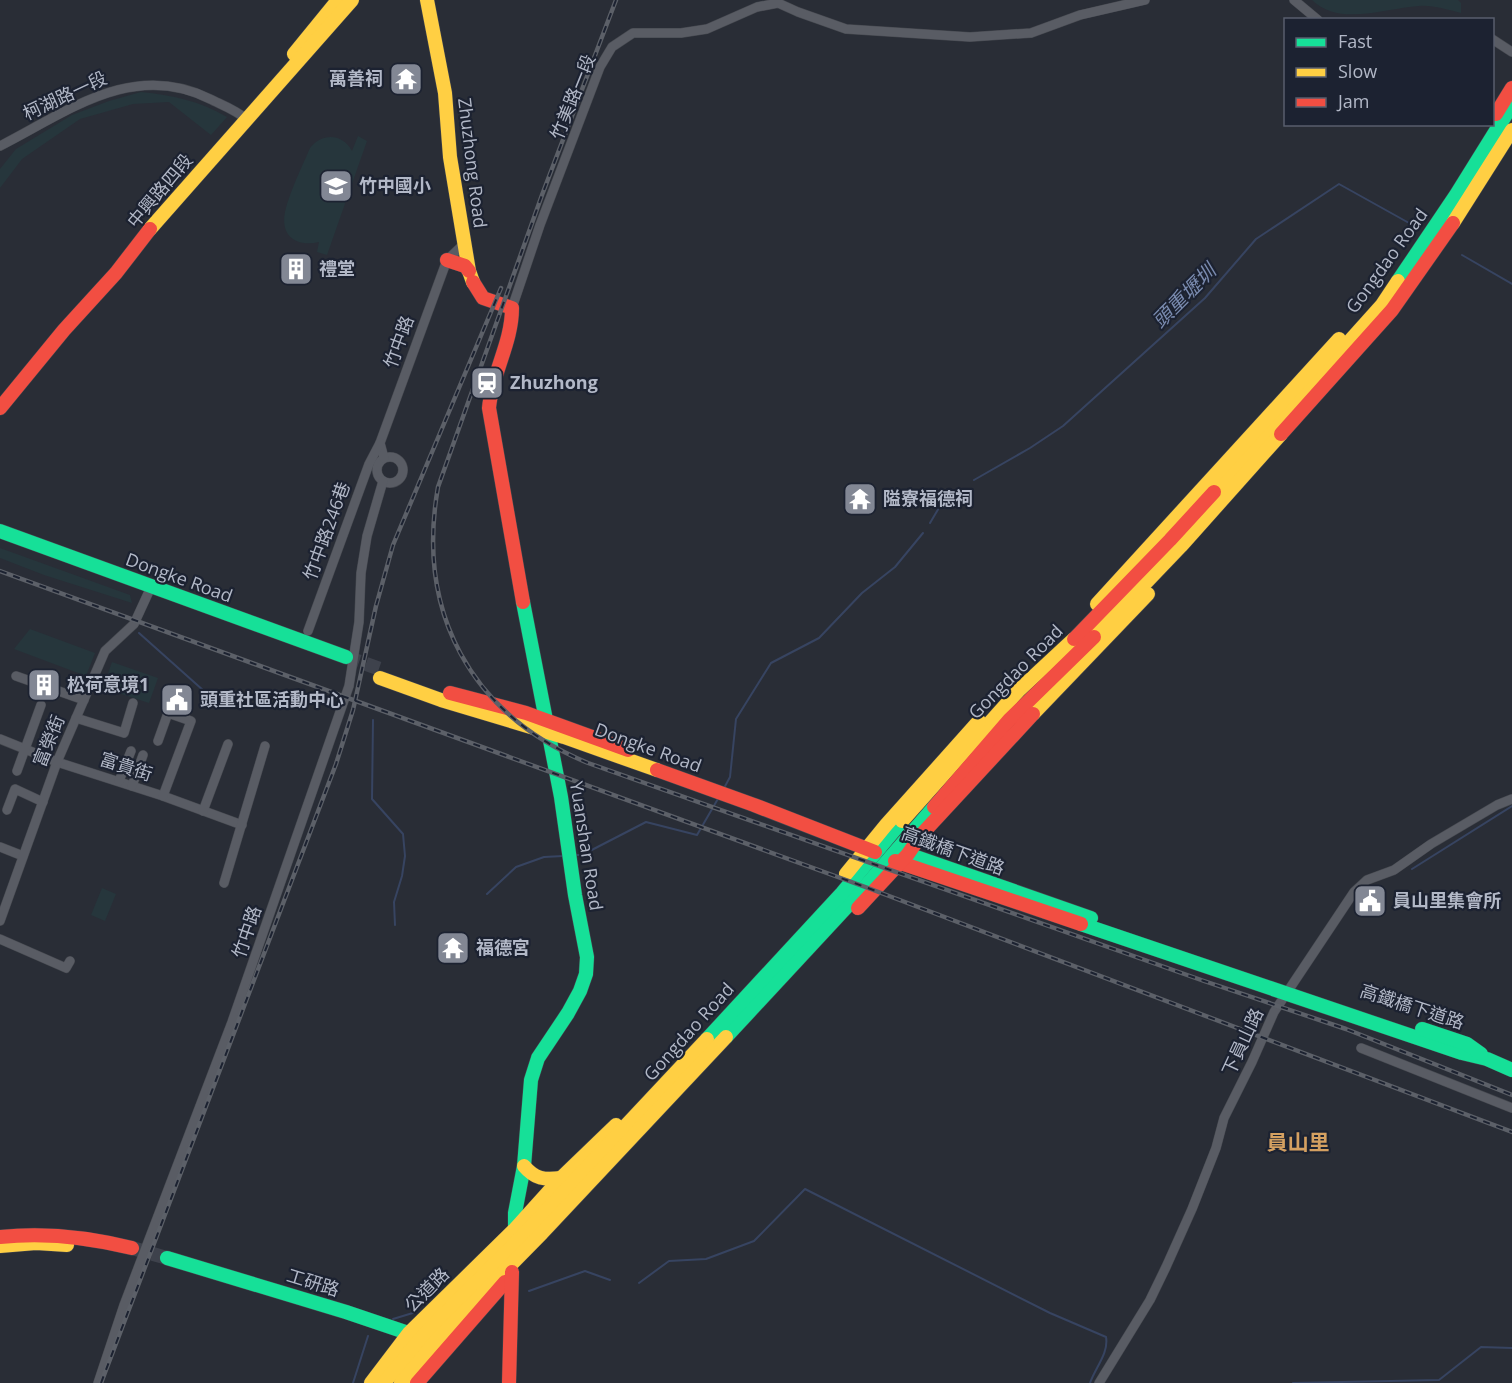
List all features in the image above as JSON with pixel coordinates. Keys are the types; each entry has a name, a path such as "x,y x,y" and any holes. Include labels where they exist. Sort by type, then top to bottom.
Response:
{"street":[{"name":"中興路四段","path":"0,408 64,330 116,273 338,0"},
{"name":"中興路四段","path":"0,394 243,116 352,0"},
{"name":"Zhuzhong Road","path":"427,0 445,93 450,157 469,271 476,289 483,297 512,308"},
{"name":"竹美路一段","path":"512,308 540,225 600,67 612,47 626,36 640,32 681,33 707,29 757,7 778,3 846,29 970,37 1015,36 1080,15 1145,0"},
{"path":"1294,0 1316,18"},
{"path":"1494,40 1512,52"},
{"name":"柯湖路一段","path":"0,146 61,113 128,86 151,84 200,93 243,116"},
{"path":"1494,117 1512,88"},
{"name":"Gongdao Road","path":"515,1235 528,1230 645,1101 848,895 887,852 1019,690 1084,630 1162,549 1382,306 1456,195 1512,105"},
{"name":"Gongdao Road","path":"887,852 885,825 1010,686 1086,616 1376,300 1489,126"},
{"name":"Gongdao Road","path":"513,1267 551,1236 887,852 1009,720 1095,636 1181,546 1392,310 1468,202 1512,130"},
{"name":"Gongdao Road","path":"887,852 921,835 1042,704 1119,626 1398,316 1475,207 1512,147"},
{"name":"竹中路","path":"380,443 447,260 464,244"},
{"path":"447,260 465,266 469,271"},
{"name":"Yuanshan Road","path":"509,1383 515,1213 524,1166 531,1080 538,1058 580,991 586,974 587,957 489,408 492,383 512,323 512,308"},
{"path":"380,443 384,458"},
{"name":"竹中路246巷","path":"308,631 369,464 380,443"},
{"path":"391,456 398,459 404,469 401,477 395,482 383,481 377,469 379,463 391,456"},
{"name":"竹中路","path":"98,1383 128,1295 232,1022 349,686 359,622 361,573 383,481"},
{"name":"Dongke Road","path":"0,531 149,591"},
{"name":"Dongke Road","path":"0,541 345,661"},
{"name":"富榮街","path":"0,921 57,762 105,651 134,624 149,591"},
{"name":"Dongke Road","path":"381,674 441,700 547,726 756,801 887,852"},
{"path":"16,676 84,700"},
{"path":"76,718 124,733 133,703"},
{"path":"16,771 41,705"},
{"path":"158,741 168,713 190,721 163,796"},
{"name":"富貴街","path":"0,739 57,762 119,781 242,825"},
{"path":"203,811 228,744"},
{"path":"224,882 265,747"},
{"path":"119,781 131,751"},
{"path":"132,786 143,755"},
{"path":"7,810 15,789 43,802"},
{"name":"下員山路","path":"1099,1383 1150,1300 1192,1209 1216,1148 1224,1118 1274,1012 1360,885 1394,870 1440,838 1497,805 1512,799"},
{"path":"0,847 23,856"},
{"name":"高鐵橋下道路","path":"887,852 1290,990 1467,1044 1487,1059 1512,1070"},
{"path":"0,939 66,968 70,961"},
{"path":"1361,1048 1512,1108"},
{"name":"Gongdao Road","path":"515,1235 561,1179 645,1101"},
{"path":"524,1166 533,1178 561,1179"},
{"path":"0,1237 42,1234 72,1236 106,1241 131,1253 59,1244 0,1246"},
{"name":"公道路","path":"401,1383 425,1343 515,1235"},
{"name":"工研路","path":"165,1263 425,1343"},
{"name":"公道路","path":"384,1383 425,1343 513,1267"},
{"name":"公道路","path":"371,1383 425,1343"},
{"name":"公道路","path":"417,1383 425,1343"}],"shaded area":[{"path":"1312,0 1458,0 1461,3 1461,13 1424,6 1363,14 1335,13"},
{"path":"141,92 186,100 227,117 211,135 169,102 133,104 80,119 22,159 0,188 0,169 16,149 72,115"},
{"path":"358,136 367,141 327,255 317,252 319,242 304,243 288,234 284,221 289,197 310,148 315,143 326,138 337,138 348,145 352,151"},
{"path":"0,548 130,595 132,603 44,575 0,558"},
{"path":"30,629 95,653 86,676 14,649"},
{"path":"112,662 158,678 149,703 103,688"},
{"path":"102,888 116,894 105,921 91,915"}],"waterway":[{"name":"頭重壢圳","path":"974,480 1063,426 1205,298 1256,239 1339,184 1418,228"},
{"name":"頭重壢圳","path":"1462,255 1512,284"},
{"name":"頭重壢圳","path":"930,523 946,496 954,492"},
{"name":"頭重壢圳","path":"723,790 730,777 736,719 771,663 819,638 862,593 895,567 923,533"},
{"name":"頭重壢圳","path":"139,633 204,691"},
{"name":"頭重壢圳","path":"373,720 372,799 403,834 405,856 394,902 395,925"},
{"name":"頭重壢圳","path":"576,855 582,855 646,822 697,835 719,797"},
{"path":"1412,869 1512,806"},
{"name":"頭重壢圳","path":"487,894 516,867 544,857 563,856"},
{"path":"639,1283 669,1261 706,1259 754,1241 805,1189 1050,1313 1106,1337 1104,1355 1090,1383"},
{"path":"529,1291 585,1271 610,1280"},
{"path":"393,1319 416,1312"},
{"path":"353,1383 368,1336"},
{"path":"1293,1383 1439,1380 1481,1347 1512,1348"}],"tunnel":[{"path":"346,657 383,670"},
{"path":"132,1248 167,1258"}],"railway":[{"path":"616,0 542,195 438,487 433,533 436,576 445,616 460,654 483,687 512,717 547,742 588,763 1346,1029 1512,1095"},
{"path":"101,1383 336,764 353,710 376,606 393,545 501,288"},
{"path":"0,571 868,888 1512,1132"}],"traffic: fast":[{"path":"1398,281 1456,195 1512,105"},
{"path":"0,531 346,657"},
{"path":"515,1232 515,1213 524,1166 531,1080 538,1058 580,991 586,974 587,957 575,895 561,797 523,602"},
{"path":"726,1037 855,898 934,807"},
{"path":"707,1039 842,893 902,821"},
{"path":"902,852 1091,918"},
{"path":"1081,924 1462,1053 1487,1059 1512,1070"},
{"path":"1422,1029 1467,1044 1481,1054"},
{"path":"167,1258 417,1336"}],"traffic: slow":[{"path":"294,54 338,0"},
{"path":"150,229 352,0"},
{"path":"427,0 445,93 450,157 469,271 473,282"},
{"path":"1453,223 1512,130"},
{"path":"1214,492 1382,305 1398,281"},
{"path":"1097,604 1339,339"},
{"path":"1094,637 1181,546 1281,434"},
{"path":"1033,714 1148,594"},
{"path":"902,821 1019,690 1074,639"},
{"path":"380,678 441,700 564,737 657,770"},
{"path":"846,874 886,825 979,721"},
{"path":"401,1383 435,1342 542,1233 726,1037"},
{"path":"384,1383 422,1337 528,1230 707,1039"},
{"path":"371,1383 409,1333 616,1125"},
{"path":"524,1166 540,1178 561,1178"},
{"path":"0,1246 36,1243 67,1245"}],"traffic: jam":[{"path":"1496,114 1512,88"},
{"path":"1281,434 1392,310 1453,223"},
{"path":"0,408 64,330 116,273 150,229"},
{"path":"447,260 465,266 469,271"},
{"path":"473,282 483,298 512,308 509,333 489,408 523,602"},
{"path":"1074,639 1214,492"},
{"path":"934,807 1009,720 1094,637"},
{"path":"450,693 526,713 628,750"},
{"path":"858,908 908,854 921,835 1033,714"},
{"path":"657,770 875,852"},
{"path":"895,861 1081,924"},
{"path":"0,1237 66,1236 132,1248"},
{"path":"509,1383 512,1272"},
{"path":"417,1383 505,1282"}],"place":[{"name":"萬善祠","path":"406,79"},
{"name":"竹中國小","path":"336,186"},
{"name":"禮堂","path":"296,269"},
{"name":"Zhuzhong","path":"487,383"},
{"name":"隘寮福德祠","path":"860,499"},
{"name":"松荷意境1","path":"44,685"},
{"name":"頭重社區活動中心","path":"177,700"},
{"name":"員山里集會所","path":"1370,901"},
{"name":"福德宮","path":"453,948"}],"district":[{"name":"員山里","path":"1298,1143"}]}
